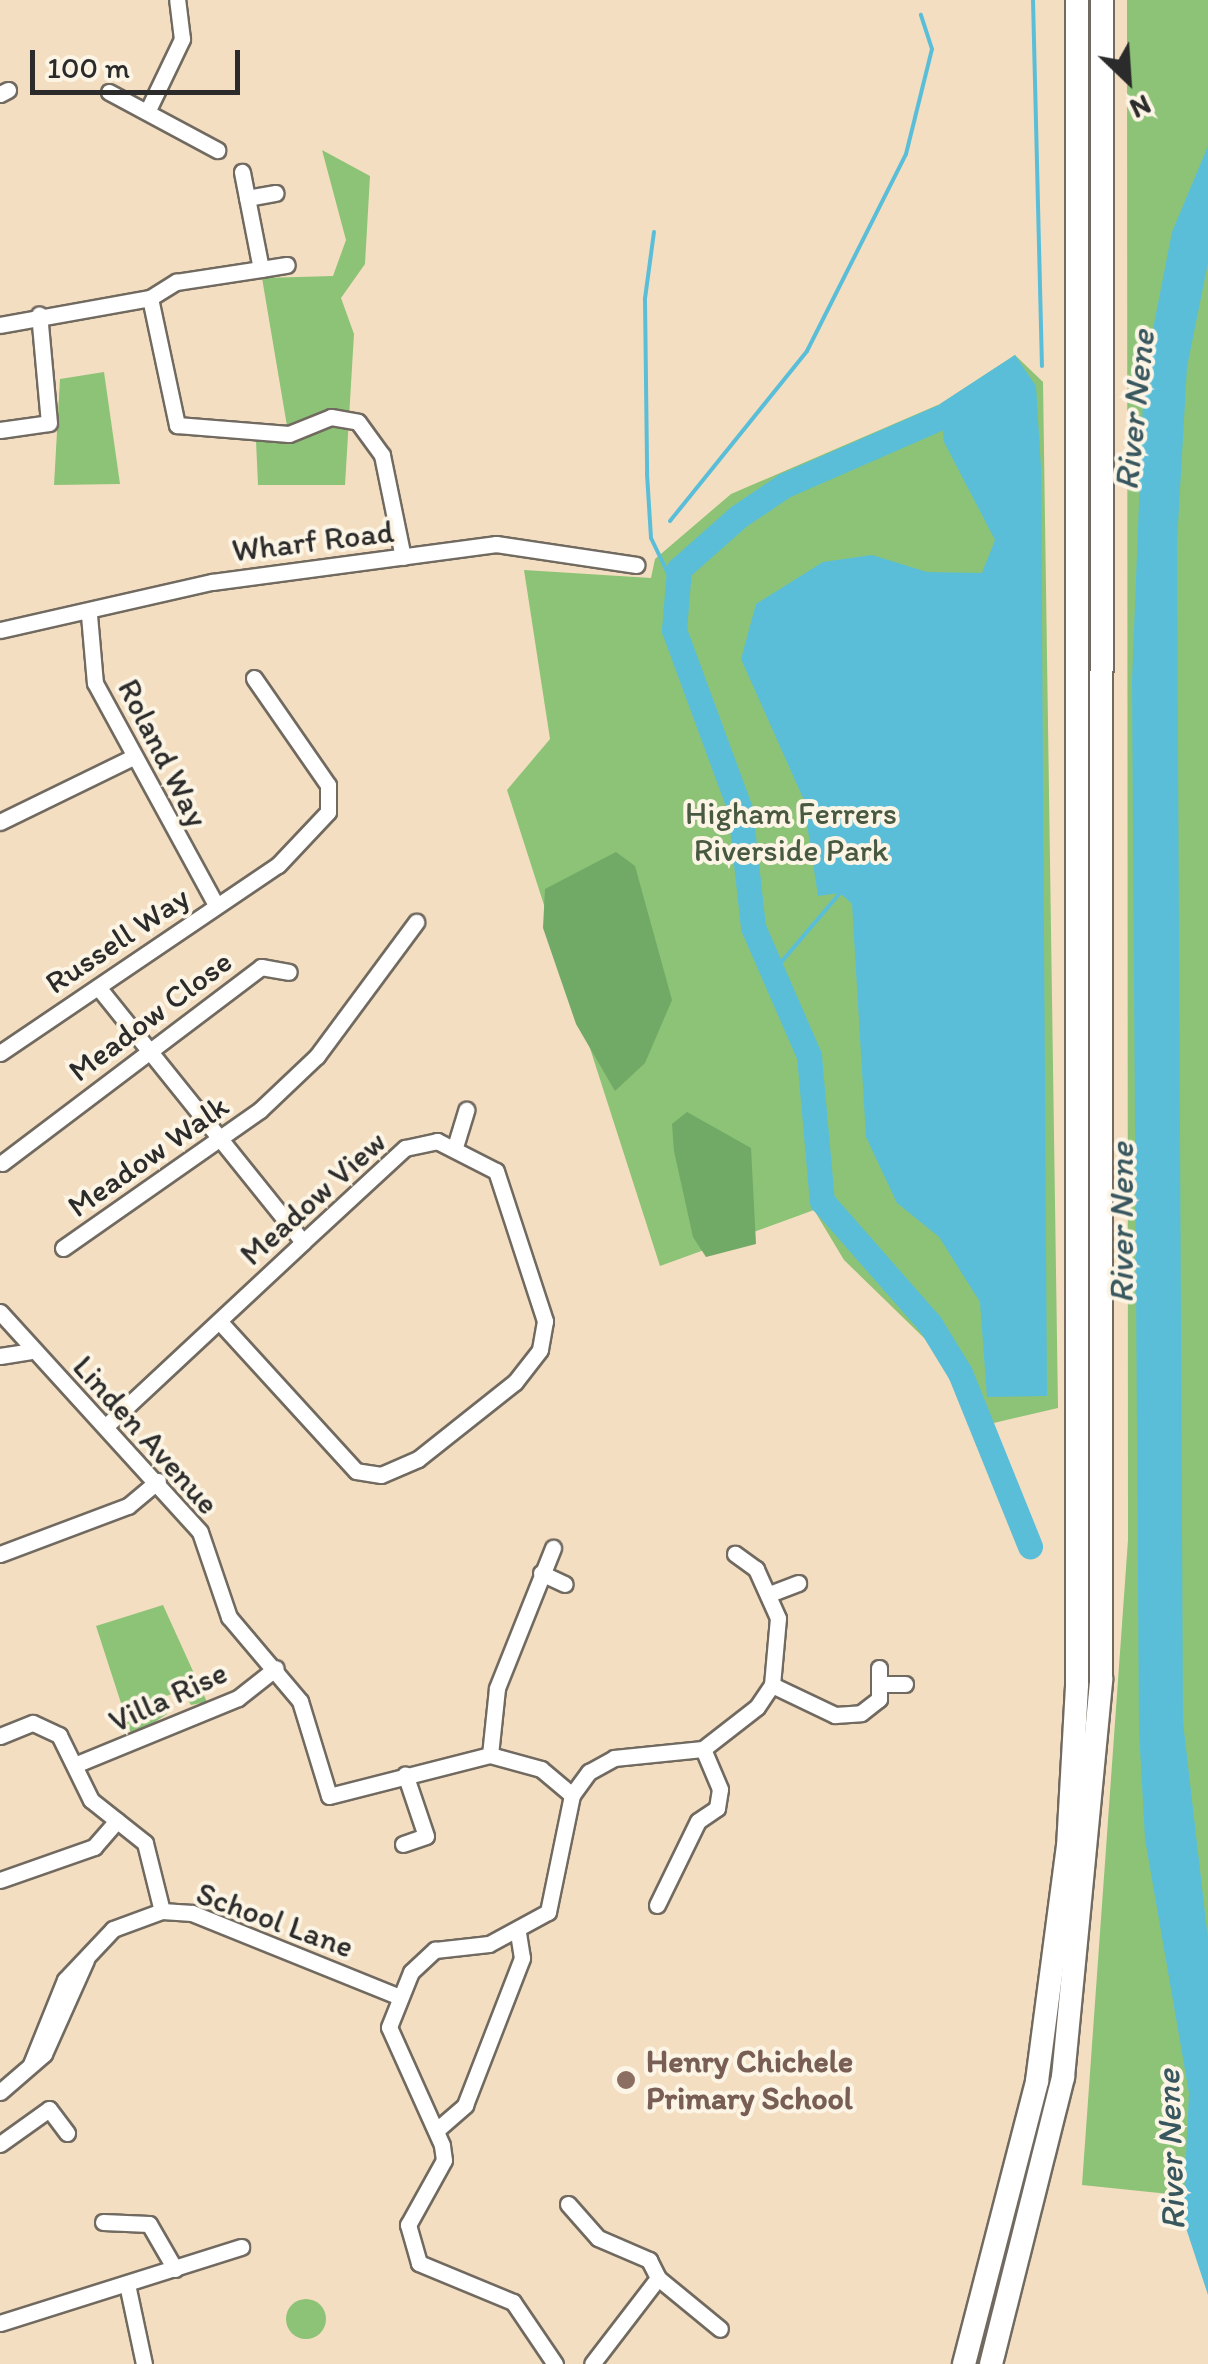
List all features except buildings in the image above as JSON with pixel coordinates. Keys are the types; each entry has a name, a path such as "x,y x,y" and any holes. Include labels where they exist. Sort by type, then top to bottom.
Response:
{"highway":[{"path":"964,2364 1037,2081 1068,1847 1077,1684 1077,0"},
{"path":"990,2364 1063,2078 1102,1680 1102,0"}],"street":[{"path":"148,110 182,38 177,0"},
{"path":"109,92 218,150"},
{"path":"242,172 260,269"},
{"path":"246,198 276,193"},
{"path":"0,325 39,314 150,298 176,282 287,265"},
{"path":"150,298 177,426 289,434 332,417 358,422 382,455 403,557"},
{"path":"0,430 49,424 39,314"},
{"name":"Wharf Road","path":"0,630 89,615 212,582 496,544 636,564"},
{"name":"Roland Way","path":"89,615 95,683 216,905"},
{"name":"Russell Way","path":"0,1053 278,865 331,798 254,678"},
{"path":"0,822 133,757"},
{"name":"Meadow Walk","path":"63,1248 220,1146 317,1056 416,922"},
{"name":"Meadow Close","path":"2,1163 150,1058 261,967 288,972"},
{"path":"98,987 220,1146 303,1242"},
{"path":"218,1321 356,1471 382,1475 418,1459 515,1382 540,1350 545,1321 496,1172 455,1147 466,1110"},
{"name":"Meadow View","path":"106,1426 405,1148 455,1147"},
{"name":"Linden Avenue","path":"0,1312 30,1351 158,1480 200,1532 229,1617 300,1701 329,1796 490,1755 541,1770 572,1795"},
{"path":"0,1356 30,1351"},
{"path":"0,1554 128,1506 158,1480"},
{"path":"490,1755 497,1688 553,1548"},
{"path":"555,2364 513,2302 419,2263 408,2225 444,2160 439,2128 396,2054 397,1996 434,1950 518,1933 548,1912 572,1795 614,1758 703,1749 772,1685 780,1648 772,1592 734,1554"},
{"path":"541,1573 566,1584"},
{"path":"772,1592 798,1583"},
{"name":"Villa Rise","path":"77,1764 238,1698 276,1668"},
{"path":"772,1685 835,1715 860,1713 881,1676 904,1684"},
{"path":"0,1736 33,1723 59,1735 77,1764 91,1800 145,1843 162,1911"},
{"path":"658,1905 698,1822 717,1808 720,1789 703,1749"},
{"path":"403,1844 426,1836 406,1774"},
{"path":"0,1880 94,1847 117,1821"},
{"name":"School Lane","path":"0,2092 31,2064 80,1991 87,1956 113,1929 162,1911 192,1913 397,1996"},
{"path":"439,2128 466,2105 522,1958 518,1933"},
{"path":"0,2144 49,2110 66,2133"},
{"path":"568,2204 598,2238 648,2260 658,2278 720,2329"},
{"path":"103,2222 150,2224 175,2269"},
{"path":"0,2323 241,2247"},
{"path":"592,2364 658,2278"},
{"path":"127,2284 144,2364"}],"green space":[{"path":"1127,0 1208,0 1208,2198 1082,2185 1128,1540"},
{"path":"322,150 370,176 365,264 341,298 354,334 345,485 258,485 256,441 287,426 262,278 333,276 346,240"},
{"name":"Higham Ferrers Riverside Park","path":"1015,355 1043,382 1058,1408 981,1426 960,1373 844,1260 814,1210 660,1266 507,790 550,739 524,570 651,578 655,559 731,494 940,404"},
{"path":"104,372 120,484 54,485 60,379"},
{"path":"616,852 635,866 672,1000 645,1063 615,1091 576,1024 543,928 545,889"},
{"path":"687,1112 751,1148 756,1244 706,1257 693,1237 672,1124"},
{"path":"163,1605 207,1702 191,1705 182,1691 166,1696 167,1714 132,1737 96,1626"},
{"path":"306,2299 320,2305 326,2319 320,2333 306,2339 292,2333 286,2319 292,2305"}],"water":[{"path":"1208,146 1208,263 1187,367 1177,542 1183,1722 1208,1939 1208,2295 1183,2219 1189,2093 1145,1839 1139,1730 1132,681 1144,375 1172,232"},
{"path":"1015,355 1036,386 1041,468 1047,1396 987,1397 980,1302 939,1237 897,1203 866,1137 852,904 840,893 818,896 803,798 741,659 756,604 823,562 872,555 927,572 982,573 995,540 944,442 940,404"}],"waterway":[{"path":"1033,0 1042,366"},
{"path":"670,521 807,351 906,154 932,49 921,15"},
{"path":"654,232 645,299 647,474 651,538 673,584"},
{"path":"941,417 785,485 739,516 679,569 674,630 740,809 753,927 809,1056 822,1201 930,1324 960,1373 1030,1546"},
{"path":"772,973 840,893"}],"place":[{"name":"Henry Chichele Primary School","path":"626,2080"}],"water label":[{"name":"River Nene","path":"1134,410"},
{"name":"River Nene","path":"1121,1223"},
{"name":"River Nene","path":"1170,2150"}]}
